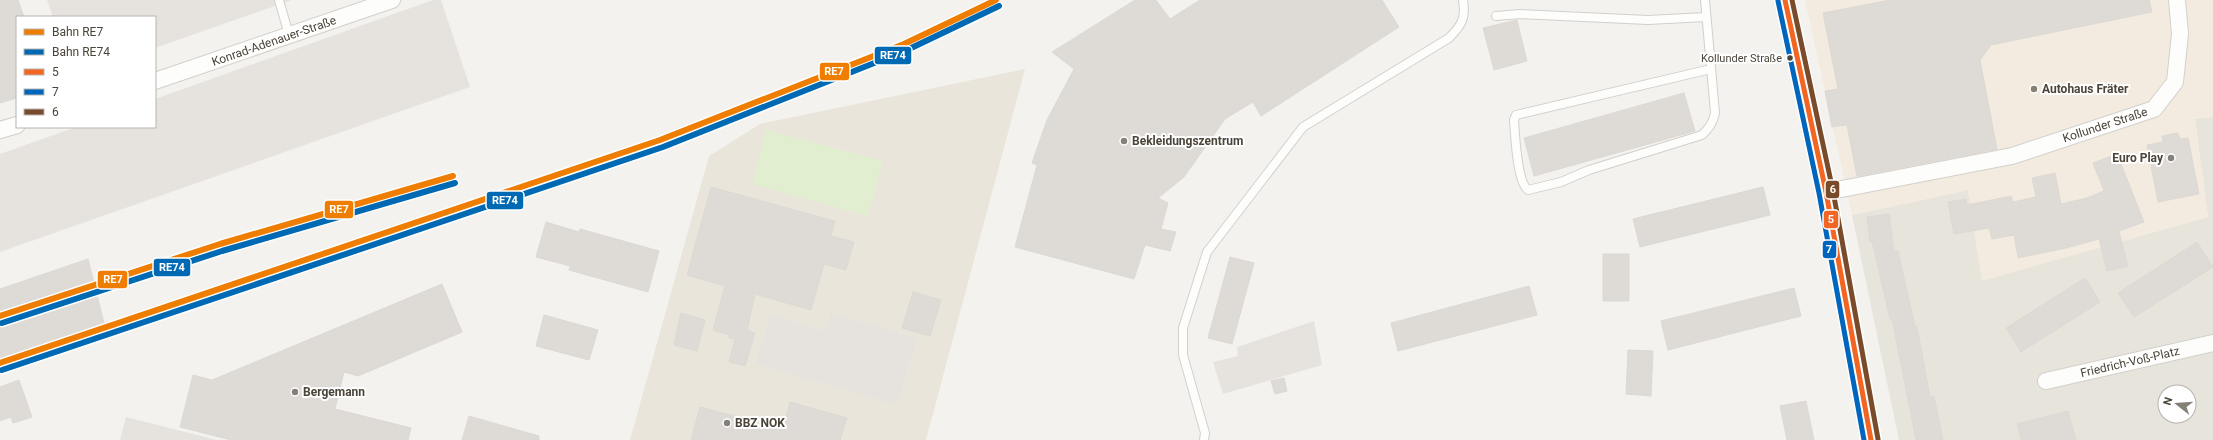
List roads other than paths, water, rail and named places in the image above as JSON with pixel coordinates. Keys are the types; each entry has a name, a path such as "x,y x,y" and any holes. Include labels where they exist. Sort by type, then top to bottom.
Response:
{"street":[{"name":"Konrad-Adenauer-Straße","path":"156,81 392,0"},
{"path":"1785,0 1826,192 1871,440"},
{"name":"Kollunder Straße","path":"1826,192 2012,156 2154,109 2175,82 2180,34 2177,0"},
{"path":"0,130 16,125"},
{"name":"Friedrich-Voß-Platz","path":"2046,381 2213,343"}],"lane":[{"path":"279,0 289,35"},
{"path":"1204,440 1206,433 1183,354 1183,328 1207,252 1303,127 1449,38 1461,26 1464,10 1463,0"},
{"path":"1705,0 1715,113 1713,122 1702,136 1589,170 1561,182 1528,190 1525,187 1521,174 1514,120 1516,115 1711,69"},
{"path":"1496,16 1520,14 1648,20 1706,17"}],"rail line":[{"name":"RE7","path":"0,363 660,140 904,44 996,0"},
{"name":"RE74","path":"2,370 663,147 907,50 999,6"},
{"name":"RE7","path":"0,316 220,244 453,176"},
{"name":"RE74","path":"2,323 222,251 455,183"}],"place":[{"name":"Kollunder Straße","path":"1790,58"},
{"name":"Autohaus Fräter","path":"2034,89"},
{"name":"Bekleidungszentrum","path":"1124,141"},
{"name":"Euro Play","path":"2171,158"},
{"name":"Bergemann","path":"295,392"},
{"name":"BBZ NOK","path":"727,423"}]}
